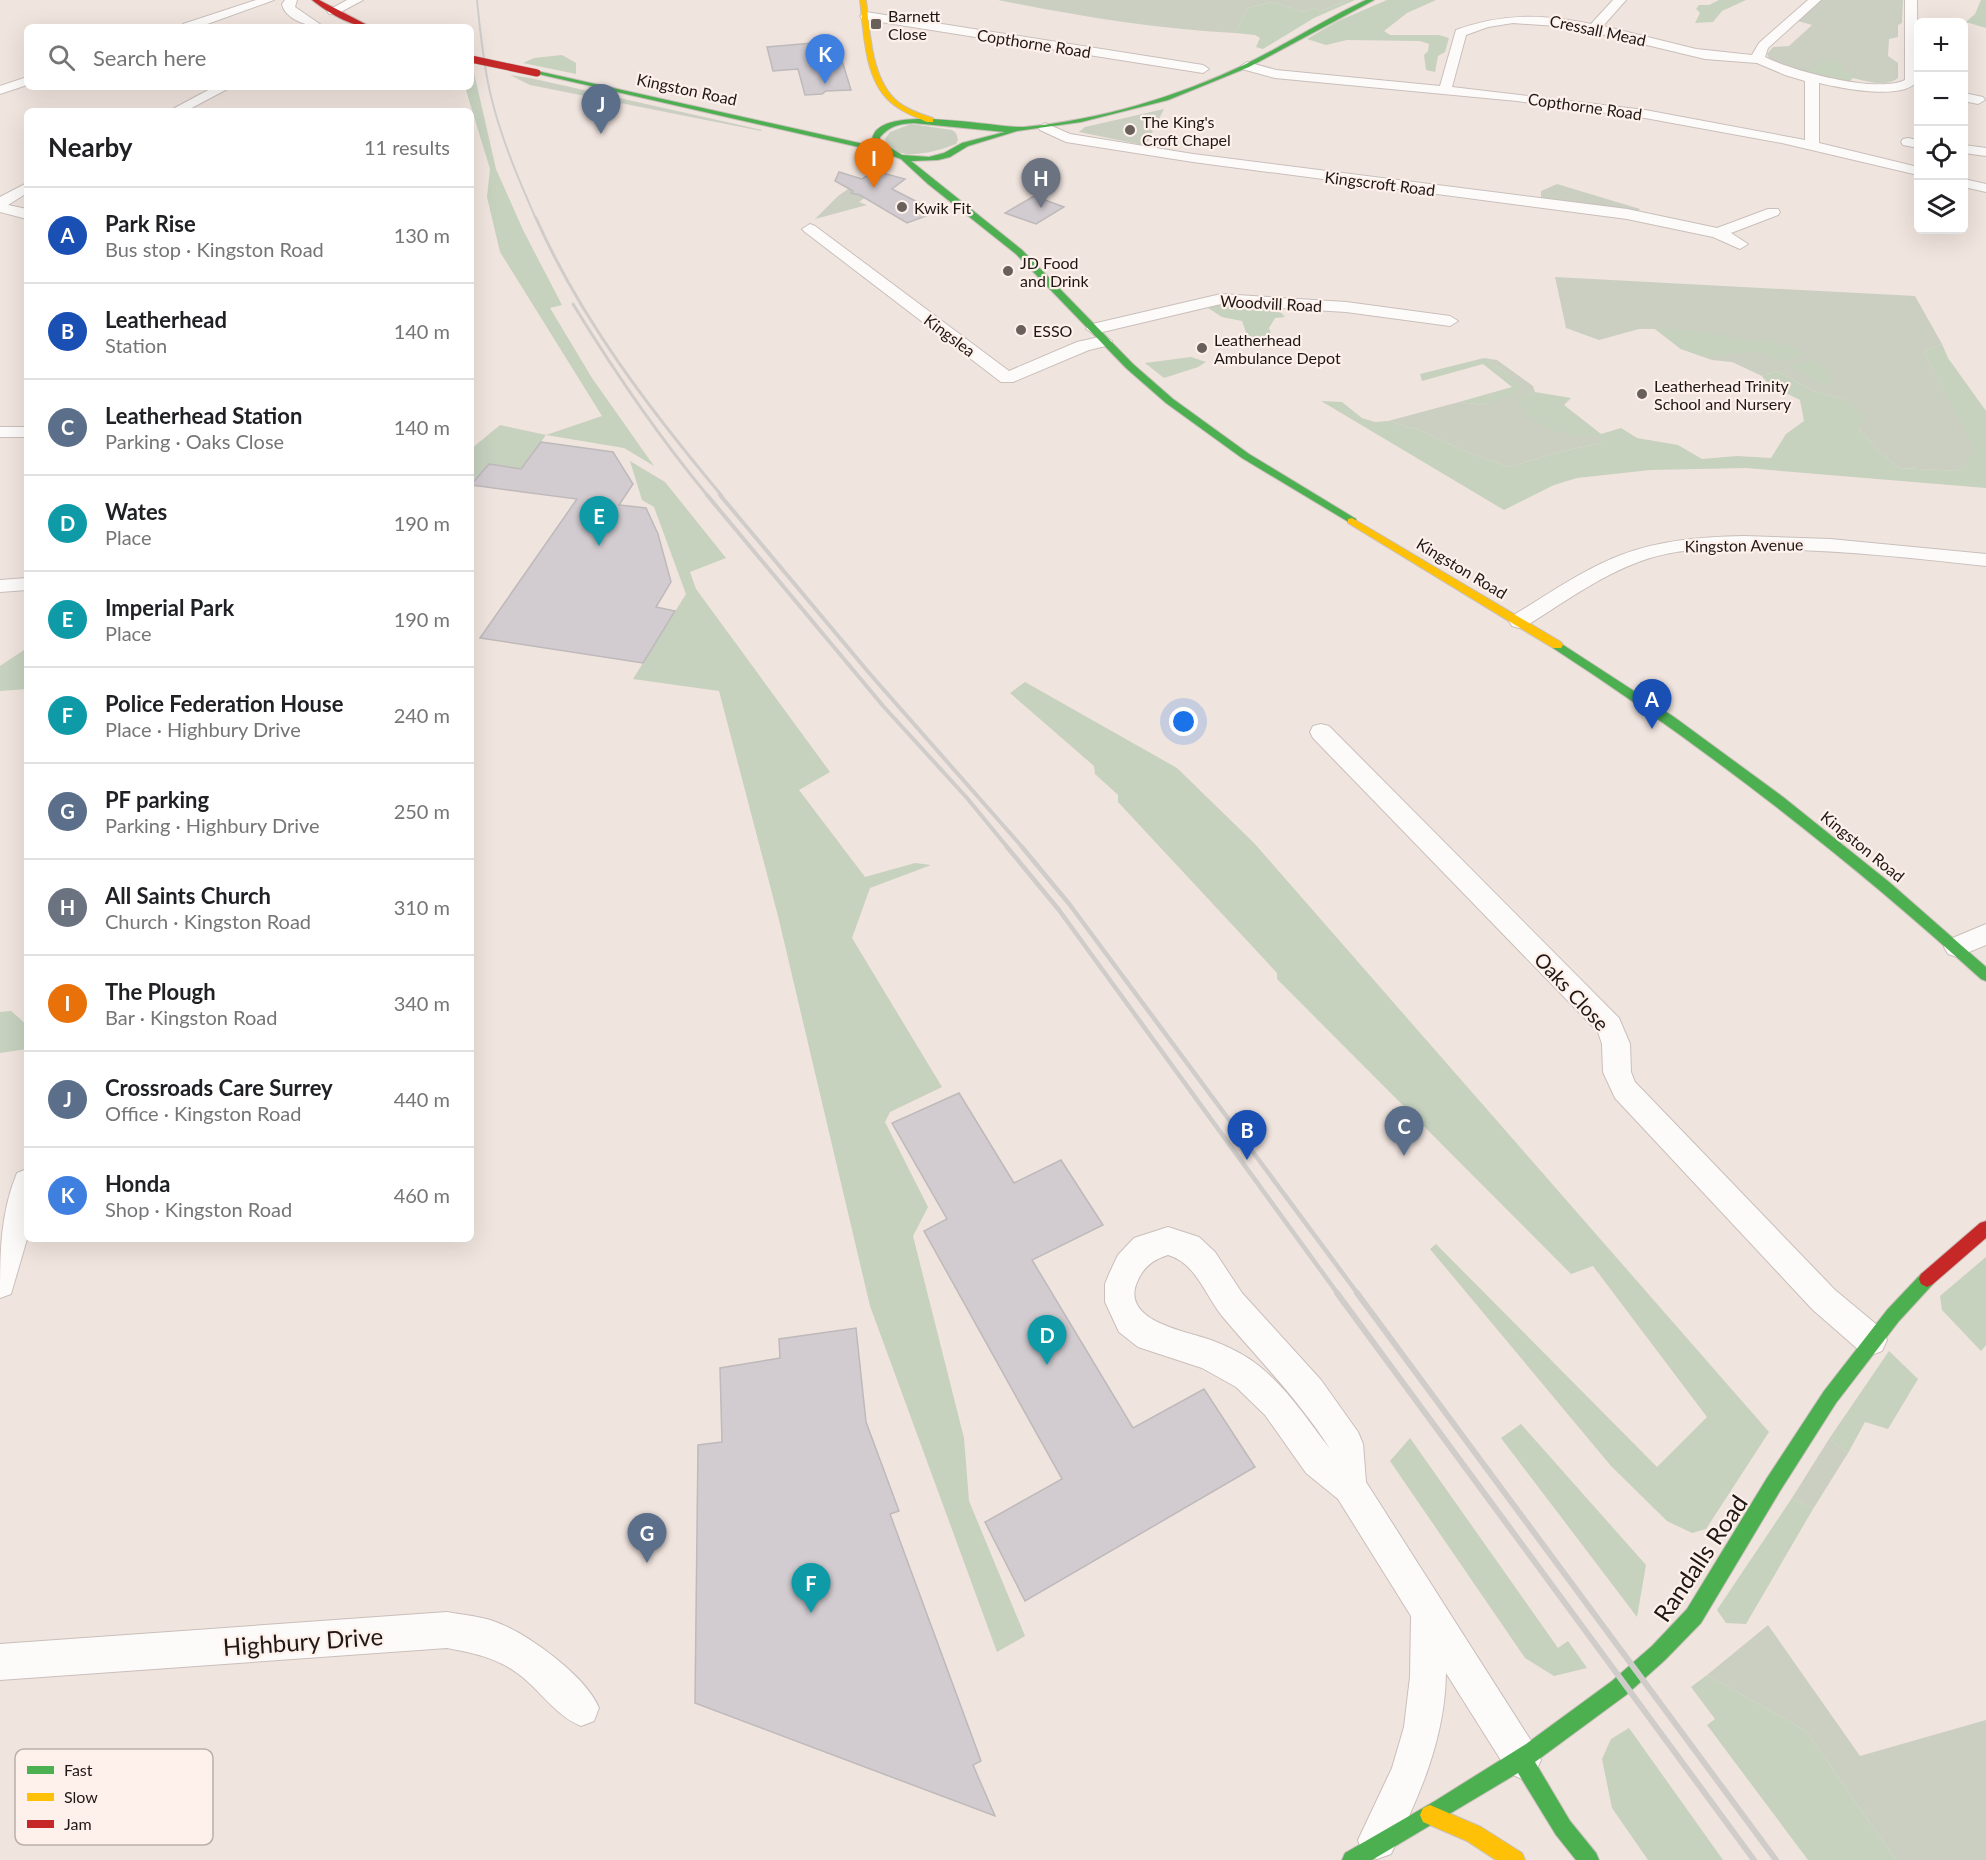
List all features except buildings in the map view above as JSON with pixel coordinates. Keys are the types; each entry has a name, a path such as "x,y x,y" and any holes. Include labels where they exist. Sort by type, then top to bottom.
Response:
{"main road":[{"path":"315,0 361,24"},
{"path":"863,0 877,71 884,90 892,100 930,120 957,126 1014,131"},
{"path":"903,157 932,158 946,155 964,145 1014,131 1119,112 1184,92 1247,66 1317,25 1371,0"},
{"name":"Kingston Road","path":"474,60 825,136 903,157 916,172 931,181 1016,249 1136,374 1186,415 1288,482 1519,621 1680,728 1784,804 1914,909 1986,975"},
{"path":"884,151 876,142 894,112 892,100"},
{"name":"Kingston Road","path":"825,136 884,129 908,121 930,120"},
{"path":"957,126 966,135 964,145"},
{"path":"931,181 928,174 946,155"},
{"name":"Randalls Road","path":"1363,1854 1522,1760 1578,1721 1676,1637 1694,1616 1803,1440 1871,1340 1905,1299 1966,1242 1986,1228"},
{"path":"1522,1760 1563,1827 1589,1860"},
{"path":"1430,1815 1484,1837 1515,1860"}],"street":[{"path":"196,24 268,0"},
{"path":"291,0 288,4 289,9 313,24"},
{"path":"333,11 357,0"},
{"path":"1596,26 1620,0"},
{"path":"1815,0 1763,46 1758,54 1759,59 1779,70 1812,78 1882,88 1913,87 1911,81 1911,0"},
{"name":"Copthorne Road","path":"866,16 1203,69"},
{"name":"Cressall Mead","path":"1445,90 1456,40 1460,33 1470,26 1507,17 1564,20 1596,26 1700,54 1759,59"},
{"name":"Copthorne Road","path":"1247,66 1275,74 1554,101 1669,117 1812,145 1914,170"},
{"path":"6,74 24,80"},
{"path":"1812,78 1812,145"},
{"path":"0,90 24,82"},
{"path":"182,108 218,90"},
{"path":"1968,98 1978,100"},
{"name":"Kingscroft Road","path":"1045,126 1057,135 1098,144 1270,169 1627,214 1718,233 1740,244"},
{"path":"1968,150 1986,152"},
{"path":"1968,184 1986,188"},
{"path":"0,205 24,189"},
{"path":"0,205 24,213"},
{"path":"1718,233 1773,212"},
{"name":"Kingslea","path":"810,229 1007,378 1083,346 1099,335"},
{"name":"Woodvill Road","path":"1099,335 1221,299 1346,307 1450,321"},
{"path":"0,432 24,432"},
{"name":"Kingston Avenue","path":"1519,621 1613,567 1641,554 1671,547 1732,542 1804,544 1986,560"},
{"path":"0,586 24,584"},
{"name":"Oaks Close","path":"1321,732 1609,1026 1616,1044 1617,1072 1625,1090 1824,1300 1871,1340"},
{"path":"1957,947 1986,934"},
{"path":"0,1284 24,1193"},
{"path":"1350,1487 1346,1444 1310,1391 1231,1302 1204,1262 1188,1247 1168,1241 1145,1248 1129,1265 1120,1284 1120,1302 1130,1321 1149,1336 1210,1355 1246,1376 1276,1404 1318,1461 1350,1487 1522,1760"},
{"path":"1363,1854 1406,1780 1419,1742 1428,1677 1429,1610"},
{"name":"Highbury Drive","path":"0,1662 447,1630 490,1638 530,1660 581,1708"}],"shaded area":[{"path":"998,0 1348,0 1321,11 1314,8 1304,12 1272,2 1248,8 1235,33 1116,21"},
{"path":"1821,0 1903,0 1902,23 1898,25 1898,37 1889,39 1888,56 1898,63 1898,78 1888,83 1852,78 1850,81 1800,73 1771,62 1767,54 1773,47 1789,46 1812,25 1798,21"},
{"path":"510,75 530,78 762,130 530,85"},
{"path":"1164,109 1148,141 1143,145 1079,132 1085,127"},
{"path":"911,124 952,130 956,133 958,140 956,144 928,152 907,154 897,152 885,139 890,132"},
{"path":"1557,184 1640,209 1636,213 1541,199 1541,191"},
{"path":"851,187 857,189 852,193 866,197 859,202 867,205 815,219 838,196"},
{"path":"1555,277 1915,296 1942,344 1924,352 1976,451 1958,471 1899,468 1859,429 1844,399 1813,391 1777,371 1762,376 1732,362 1712,360 1681,349 1655,329 1639,329 1599,340 1566,328"},
{"path":"1484,358 1497,360 1533,386 1535,392 1517,398 1601,434 1602,443 1563,451 1509,467 1467,452 1422,431 1388,421 1459,402 1484,405 1521,388 1503,371"},
{"path":"1829,1439 1848,1453 1813,1509 1792,1498"},
{"path":"1768,1625 1860,1756 1986,1720 1986,1860 1896,1860 1806,1731 1707,1675"}],"green space":[{"path":"1348,0 1355,0 1314,18 1263,49 1256,47 1260,38 1255,35 1235,33 1248,8 1272,2 1304,12 1314,8 1321,11"},
{"path":"1387,0 1436,0 1407,13 1384,31 1390,35 1439,35 1449,38 1445,52 1438,56 1435,72 1426,70 1424,55 1428,51 1429,44 1420,41 1347,40 1326,45 1307,39 1338,21"},
{"path":"1719,0 1746,0 1722,11 1713,22 1695,23 1700,13 1696,9 1699,5 1709,5"},
{"path":"1981,0 1986,0 1986,28 1968,23"},
{"path":"562,55 576,63 576,74 523,63 534,58"},
{"path":"1820,61 1831,61 1844,65 1844,71 1855,75 1850,81 1807,74 1802,71 1814,67"},
{"path":"474,73 496,169 523,230 562,305 550,308 592,378 654,466 624,448 546,435 602,416 500,252 487,197 490,169 474,117 474,108 471,108 466,90 474,90"},
{"path":"1217,304 1276,307 1285,317 1275,318 1269,328 1275,343 1258,348 1248,338 1242,321 1222,317 1205,306"},
{"path":"1655,329 1693,330 1738,339 1765,341 1792,347 1805,355 1782,361 1757,351 1706,357 1681,349"},
{"path":"1942,344 1948,358 1986,411 1986,488 1746,468 1650,470 1577,478 1554,485 1504,510 1321,401 1342,402 1362,418 1375,422 1388,421 1422,431 1467,452 1509,467 1563,451 1602,443 1600,434 1582,435 1562,432 1534,420 1517,397 1535,392 1571,398 1564,405 1601,434 1621,428 1637,438 1678,445 1702,459 1737,456 1771,458 1786,434 1804,421 1800,400 1769,385 1762,376 1777,371 1813,391 1844,399 1865,416 1859,429 1899,468 1958,471 1975,451 1924,352"},
{"path":"1191,357 1206,362 1198,367 1164,378 1145,363"},
{"path":"1484,358 1522,387 1519,391 1484,405 1459,402 1512,387 1483,364 1422,381 1420,374"},
{"path":"1812,360 1827,371 1833,383 1821,384 1790,366"},
{"path":"500,425 546,435 521,469 489,464 474,482 474,447"},
{"path":"630,461 665,482 726,558 690,572 696,589 830,772 799,790 865,877 915,863 931,865 870,888 852,938 942,1087 890,1112 885,1122 928,1207 913,1236 964,1438 969,1501 1025,1636 997,1652 870,1306 779,920 719,691 633,679 686,594 654,507 642,500"},
{"path":"24,650 24,689 0,691 0,666"},
{"path":"1025,682 1177,768 1254,843 1769,1432 1706,1529 1692,1533 1667,1521 1611,1466 1430,1249 1436,1244 1657,1467 1707,1417 1593,1266 1571,1274 1277,979 1277,973 1118,802 1118,795 1095,774 1094,766 1010,693"},
{"path":"11,1011 24,1022 24,1049 0,1053 0,1012"},
{"path":"1986,1257 1986,1345 1981,1351 1942,1310 1940,1296"},
{"path":"1889,1351 1918,1379 1888,1429 1865,1422 1848,1453 1829,1439"},
{"path":"1521,1424 1646,1565 1637,1617 1501,1438"},
{"path":"1410,1438 1558,1648 1568,1641 1587,1668 1554,1676 1525,1658 1390,1461"},
{"path":"1792,1498 1813,1509 1746,1624 1726,1623 1717,1610"},
{"path":"1707,1675 1806,1731 1896,1860 1808,1860 1707,1725 1715,1719 1691,1687"},
{"path":"1629,1728 1723,1860 1648,1860 1612,1808 1602,1759 1611,1739"}],"railway":[{"path":"477,0 484,58 494,108 510,157 536,219"},
{"path":"536,218 574,293 619,363 669,431 722,496"},
{"path":"573,304 637,403 708,496"},
{"path":"707,495 884,707 967,798 1008,848"},
{"path":"720,495 870,674 1023,848"},
{"path":"1007,847 1059,910 1338,1294"},
{"path":"1022,847 1070,905 1358,1294"},
{"path":"1337,1293 1754,1860"},
{"path":"1357,1293 1776,1860"}],"traffic: fast":[{"path":"1014,131 965,145 947,155 929,159 900,157 876,142 876,137 885,127 897,122 913,120 1009,130 1024,129 1110,114 1166,98 1247,66 1371,0"},
{"path":"537,73 884,151"},
{"path":"903,157 930,182 1019,252 1129,366 1170,401 1246,456 1352,521"},
{"path":"1557,645 1670,720 1779,800 1884,885 1986,975"},
{"path":"1352,1860 1534,1752 1619,1688 1658,1653 1694,1616 1773,1485 1830,1397 1893,1316 1927,1279"},
{"path":"1522,1760 1563,1828 1589,1860"}],"traffic: slow":[{"path":"863,0 874,67 885,92 901,107 930,120"},
{"path":"1352,521 1557,645"},
{"path":"1430,1815 1474,1834 1515,1860"}],"traffic: jam":[{"path":"315,0 361,24"},
{"path":"474,60 537,73"},
{"path":"1927,1279 1986,1228"}],"place":[{"name":"Barnett Close","path":"876,24"},
{"name":"Honda","path":"825,84"},
{"name":"The King's Croft Chapel","path":"1130,130"},
{"name":"Crossroads Care Surrey","path":"601,134"},
{"name":"The Plough","path":"874,188"},
{"name":"Kwik Fit","path":"902,207"},
{"name":"All Saints Church","path":"1041,208"},
{"name":"JD Food and Drink","path":"1008,271"},
{"name":"ESSO","path":"1021,330"},
{"name":"Leatherhead Ambulance Depot","path":"1202,348"},
{"name":"Leatherhead Trinity School and Nursery","path":"1642,394"},
{"name":"Imperial Park","path":"599,546"},
{"name":"Park Rise","path":"1652,729"},
{"name":"Leatherhead Station","path":"1404,1156"},
{"name":"Leatherhead","path":"1247,1160"},
{"name":"Wates","path":"1047,1365"},
{"name":"PF parking","path":"647,1563"},
{"name":"Police Federation House","path":"811,1613"}]}
